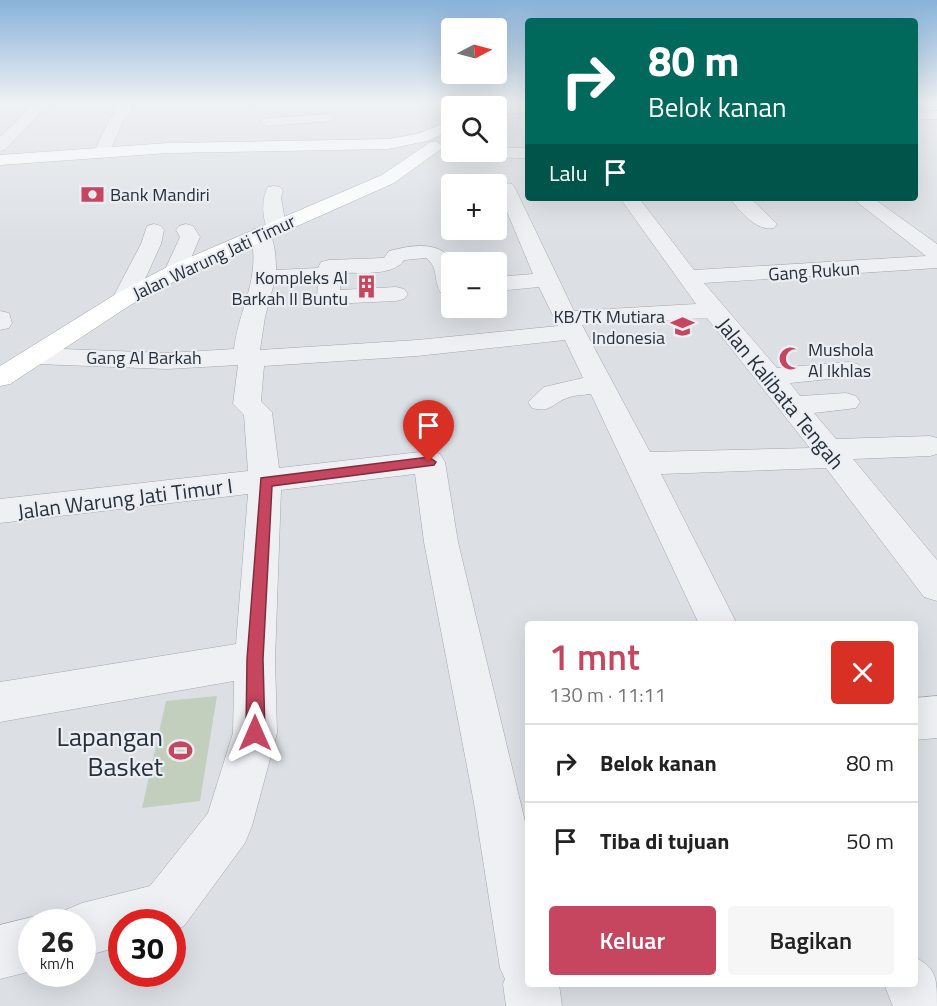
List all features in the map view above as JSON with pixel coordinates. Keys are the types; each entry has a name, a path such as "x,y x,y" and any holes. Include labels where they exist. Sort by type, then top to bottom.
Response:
{"main road":[{"path":"0,160 133,150"},
{"path":"0,170 125,159 284,158 419,150"},
{"name":"Jalan Warung Jati Timur","path":"0,378 124,299 175,272 268,230 320,212 405,170 440,150"},
{"path":"369,154 397,157 402,160 405,170"}],"street":[{"path":"507,153 525,153"},
{"path":"507,190 546,280 640,463 717,621"},
{"path":"96,926 166,908 228,826 255,733 255,659 265,482 258,412 247,404 252,357 248,354 247,348 256,306 266,277 264,246 274,191"},
{"name":"Jalan Kalibata Tengah","path":"631,201 713,310 770,377 937,585"},
{"path":"743,201 766,224"},
{"path":"865,201 937,254"},
{"path":"124,299 151,244 154,230"},
{"path":"175,272 190,237 186,230"},
{"path":"396,294 329,297 329,267 388,264 396,255 432,251 441,258"},
{"name":"Gang Rukun","path":"690,277 937,262"},
{"path":"266,277 329,274"},
{"path":"507,283 546,280"},
{"name":"Gang Al Barkah","path":"37,356 167,361 284,357 406,349 569,325 713,310"},
{"path":"0,318 0,324"},
{"path":"770,377 849,370"},
{"path":"542,402 550,394 600,384"},
{"path":"792,405 846,402"},
{"path":"640,463 708,463 930,446"},
{"name":"Jalan Warung Jati Timur I","path":"0,511 429,462 441,542 498,803 525,952"},
{"path":"0,702 255,659"},
{"path":"918,719 937,717"},
{"path":"0,952 18,948"},
{"path":"531,987 534,1006"},
{"path":"913,987 922,1006"}],"green space":[{"name":"Lapangan Basket","path":"217,696 200,801 142,808 166,701"}],"place":[{"name":"Bank Mandiri","path":"92,194"},
{"name":"Kompleks Al Barkah II Buntu","path":"366,287"},
{"name":"KB/TK Mutiara Indonesia","path":"683,326"},
{"name":"Mushola Al Ikhlas","path":"790,359"},
{"name":"Lapangan Basket","path":"181,751"}],"route":[{"path":"255,733 255,659 265,482 429,462"}]}
